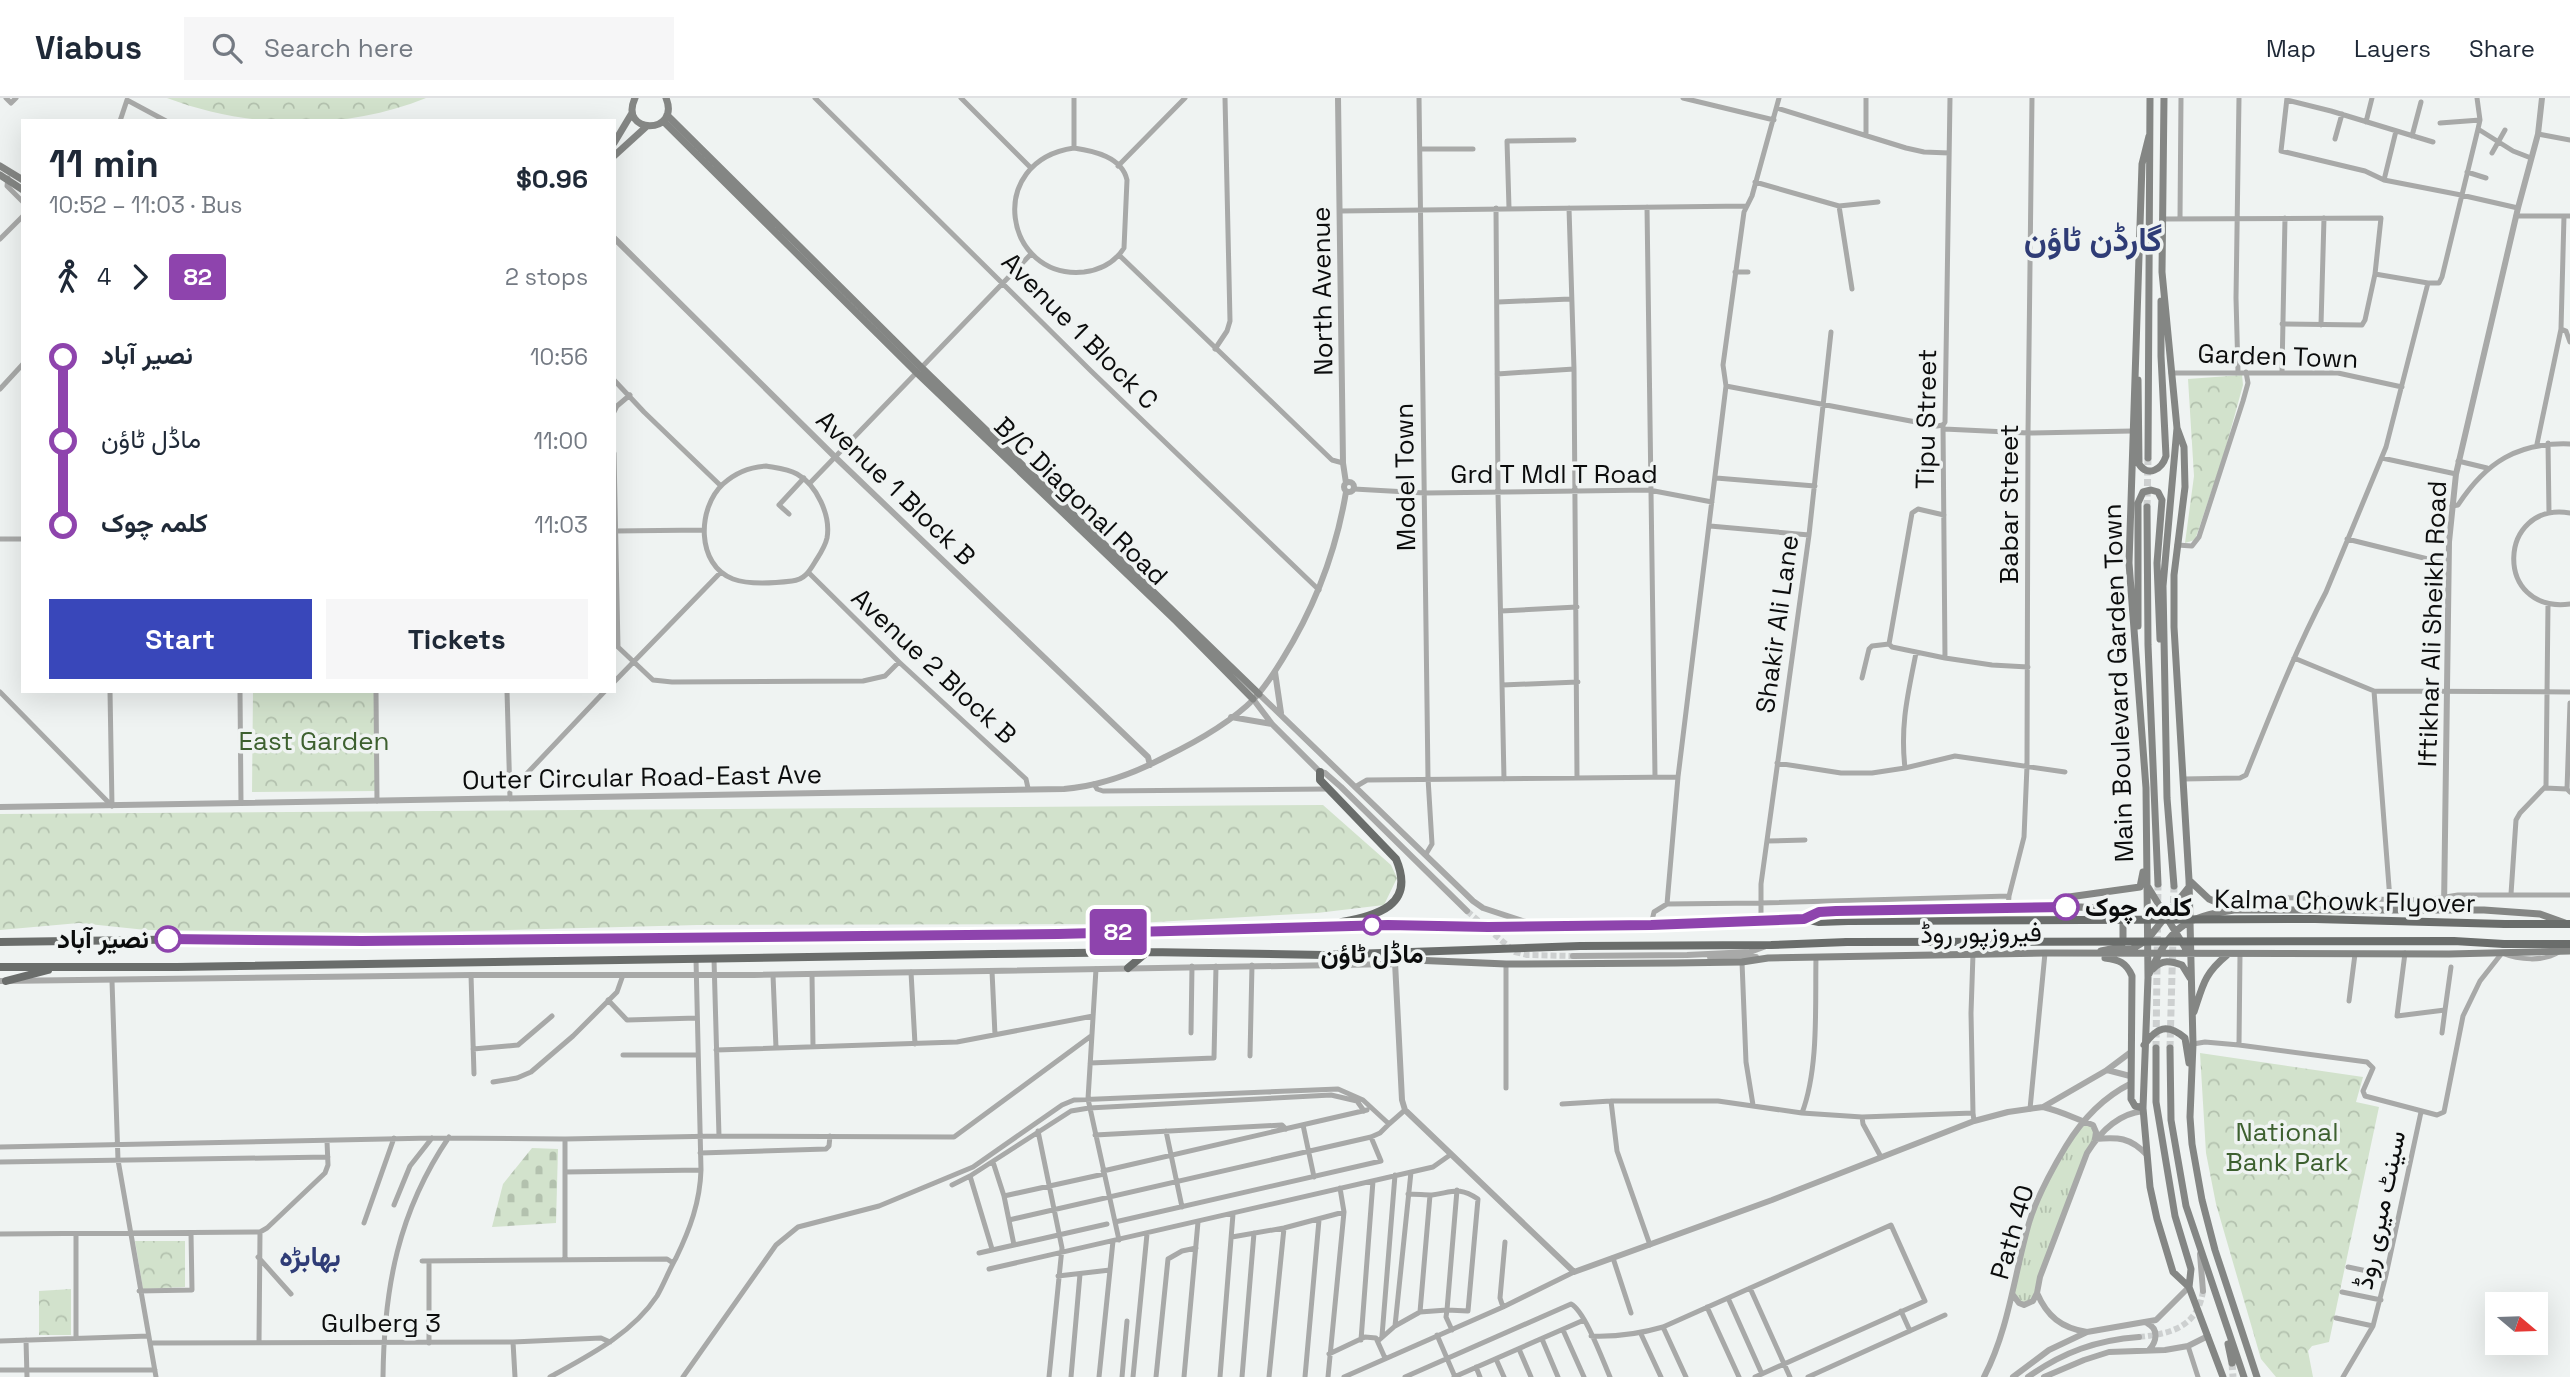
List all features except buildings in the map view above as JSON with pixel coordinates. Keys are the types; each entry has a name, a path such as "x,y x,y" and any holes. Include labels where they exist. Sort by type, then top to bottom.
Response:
{"main road":[{"path":"616,140 632,113 635,98"},
{"name":"Main Boulevard Garden Town","path":"2148,458 2150,98"},
{"name":"Main Boulevard Garden Town","path":"2164,98 2162,272 2171,373 2178,428 2184,447 2185,487 2174,575 2174,627 2189,883 2193,1044 2191,1075"},
{"path":"632,113 638,122 647,126 657,125 665,118 670,100"},
{"name":"B/C Diagonal Road","path":"665,118 1256,696"},
{"path":"616,154 647,126"},
{"name":"Main Boulevard Garden Town","path":"2149,135 2142,164 2129,563 2147,821 2148,978 2143,1109 2150,1187 2157,1219 2173,1272 2189,1287"},
{"path":"0,166 6,176 21,188"},
{"path":"2137,314 2139,464 2145,470 2153,471 2162,466 2166,456 2160,336 2162,272"},
{"name":"Main Boulevard Garden Town","path":"2174,886 2167,798 2164,572 2178,428"},
{"path":"2141,710 2138,652 2138,503 2143,492 2151,489 2158,492 2162,500 2157,573 2165,708"},
{"name":"Main Boulevard Garden Town","path":"2147,507 2146,605 2158,884"},
{"path":"1318,927 1378,914 1387,909 1401,883 1401,871 1396,859 1320,780 1320,772"},
{"name":"فیروزپور روڈ","path":"1804,919 1819,912 1836,911 2051,907 2069,897 2140,887 2147,821"},
{"path":"2080,955 2132,949 2147,940 2189,883 2209,899 2235,910"},
{"path":"2147,885 2190,955"},
{"path":"2051,907 2113,909 2123,918 2121,945 2080,955"},
{"path":"2148,978 2158,954 2175,931 2202,915 2235,910 2444,909 2540,914 2569,924"},
{"name":"فیروزپور روڈ","path":"0,942 630,939 1058,934 1388,925 1651,925 1804,919 1819,922 1848,921"},
{"name":"Kalma Chowk Flyover","path":"1848,921 2315,919 2569,924"},
{"name":"Kalma Chowk Flyover","path":"1847,942 2454,941 2503,948"},
{"name":"فیروزپور روڈ","path":"0,967 1147,952 1324,955 1580,946 1847,942"},
{"name":"فیروزپور روڈ","path":"1395,953 1413,960 1506,964 1742,962 1768,958 2046,953 2355,954 2570,944"},
{"name":"فیروزپور روڈ","path":"2503,948 2570,951"},
{"path":"1128,968 1147,952"},
{"path":"2192,1018 2204,979 2211,968 2227,954"},
{"path":"2080,955 2119,960 2132,975 2130,1080 2133,1104 2143,1109"},
{"path":"2148,978 2155,966 2170,961 2182,965 2190,979"},
{"path":"3,981 61,967"},
{"path":"2144,1045 2154,1032 2161,1029 2175,1031 2185,1038 2191,1075 2192,1144 2202,1200 2215,1250 2258,1375"},
{"path":"2156,1048 2156,1102 2175,1216 2191,1269 2189,1287 2222,1376"},
{"path":"2170,1048 2173,1135 2186,1206 2244,1377"},
{"path":"2216,1299 2232,1363"}],"street":[{"path":"6,98 11,103 16,98"},
{"name":"Avenue 1 Block C","path":"815,98 1091,371 1319,590"},
{"path":"961,98 1030,167"},
{"path":"1074,98 1074,148"},
{"path":"1118,166 1185,98"},
{"path":"1215,349 1227,331 1230,310 1225,98"},
{"name":"North Avenue","path":"1319,590 1334,549 1350,490 1344,487 1346,483 1343,463 1338,98"},
{"name":"Model Town","path":"1419,98 1428,778 1432,844 1426,854"},
{"path":"1683,98 1774,120"},
{"path":"1667,904 1678,777 1726,386 1723,365 1735,272 1746,206 1752,196 1779,98"},
{"path":"1866,98 1866,135"},
{"name":"Tipu Street","path":"1945,658 1944,427 1950,98"},
{"name":"Babar Street","path":"2008,909 2024,836 2027,766 2032,98"},
{"path":"2180,218 2181,98"},
{"path":"2238,372 2236,298 2239,98"},
{"path":"2317,107 2319,98"},
{"path":"2366,122 2372,98"},
{"path":"2375,274 2436,284 2441,280 2480,120 2477,98"},
{"name":"Iftikhar Ali Sheikh Road","path":"2444,909 2448,564 2452,506 2458,461 2538,134 2542,98"},
{"path":"120,119 125,99 162,119"},
{"path":"2433,142 2287,99 2281,151 2365,171 2384,180 2461,195 2517,212 2567,216 2561,329 2537,444"},
{"path":"2412,136 2421,102"},
{"path":"1777,108 1924,152 1949,153"},
{"path":"2335,139 2342,114"},
{"path":"2440,123 2480,120"},
{"path":"2478,129 2531,158"},
{"path":"2492,153 2505,130"},
{"path":"2384,180 2396,131"},
{"path":"2538,134 2570,140"},
{"path":"1508,208 1507,141 1574,140"},
{"path":"1074,148 1098,153 1118,166 1125,173 1126,180 1125,244 1119,255 1094,270 1077,272 1052,268 1031,254 1021,240 1015,215 1015,201 1020,183 1030,167 1048,154 1074,148"},
{"path":"1420,149 1474,149"},
{"path":"2467,172 2486,177"},
{"path":"6,176 7,186 21,200"},
{"path":"1755,182 1839,206 1878,202"},
{"path":"1340,211 1746,206"},
{"path":"1839,206 1852,289"},
{"path":"1647,207 1655,776"},
{"path":"1496,208 1504,779"},
{"path":"1569,208 1576,491 1577,778"},
{"path":"0,239 21,218"},
{"path":"2281,372 2285,218"},
{"path":"2321,324 2324,218"},
{"path":"2162,219 2381,218 2375,274 2362,325 2282,324"},
{"name":"Avenue 1 Block B","path":"616,240 835,457 1148,757 1150,765"},
{"path":"789,514 779,505 835,457 1031,254"},
{"path":"1119,255 1332,460 1343,463"},
{"path":"1735,272 1748,272"},
{"path":"2183,779 2240,778 2246,775 2382,458 2428,283"},
{"path":"1498,302 1570,299"},
{"path":"2561,329 2566,331 2570,342"},
{"name":"Shakir Ali Lane","path":"1761,921 1760,903 1767,841 1809,535 1831,332"},
{"path":"0,389 21,366"},
{"path":"1497,374 1574,369"},
{"path":"2177,544 2192,546 2199,537 2248,383 2246,372"},
{"name":"Garden Town","path":"2171,373 2338,373 2402,387"},
{"path":"616,382 721,486"},
{"path":"1726,386 1944,427 2028,433 2132,431"},
{"path":"616,408 630,395"},
{"path":"2548,443 2549,513"},
{"path":"2452,506 2458,505 2487,468 2516,452 2537,444 2570,444"},
{"path":"2382,458 2456,474"},
{"path":"2458,461 2487,468"},
{"path":"755,467 779,468 807,481 818,496 828,533 824,548 809,573 794,581 741,581 721,572 711,558 703,530 710,505 721,486 743,470 755,467"},
{"path":"1716,478 1815,486"},
{"name":"Grd T Mdl T Road","path":"1350,490 1425,493 1649,490 1713,502"},
{"path":"1889,643 1912,513 1918,509 1944,515"},
{"path":"2570,513 2549,513 2533,520 2520,533 2513,558 2516,576 2525,591 2548,604 2570,604"},
{"path":"1710,526 1809,535"},
{"path":"616,531 703,530"},
{"path":"0,539 21,539"},
{"path":"2347,539 2448,564"},
{"path":"616,680 721,572"},
{"name":"Avenue 2 Block B","path":"809,573 899,662 1026,779 1028,789"},
{"path":"616,585 617,639 621,652 653,680 863,681 885,676 899,662"},
{"name":"Outer Circular Road-East Ave","path":"0,807 1064,789 1094,784 1150,765 1194,743 1231,718 1256,696 1275,670 1306,619 1319,590"},
{"path":"2511,894 2516,820 2545,788 2548,604"},
{"path":"1501,611 1577,607"},
{"path":"1889,643 1892,647 1916,653 1984,664 2028,667"},
{"path":"1862,678 1869,649 1889,643"},
{"path":"1905,768 1903,714 1916,653"},
{"path":"2294,658 2374,691 2570,692"},
{"path":"1275,670 1275,688 1281,714"},
{"path":"1502,685 1578,682"},
{"path":"2374,691 2390,900"},
{"path":"0,692 112,806"},
{"path":"110,693 112,806"},
{"path":"240,693 242,803"},
{"path":"376,693 377,802"},
{"path":"507,693 510,798"},
{"path":"510,788 516,785 604,693"},
{"path":"1256,696 1281,714 1478,905 1538,926"},
{"name":"B/C Diagonal Road","path":"1256,696 1272,724 1467,911"},
{"path":"2545,788 2568,790 2570,702"},
{"path":"1231,718 1272,724"},
{"path":"1777,763 1849,773 1872,773 1955,756 2065,772"},
{"path":"1355,787 1364,780 1428,778 1678,777"},
{"path":"1094,784 1097,789 1103,791 1328,789"},
{"path":"1767,841 1805,840"},
{"path":"2235,910 2235,897 2427,900 2444,896 2570,895"},
{"path":"1651,925 1654,912 1667,904 2009,896"},
{"path":"1573,956 1750,952 1772,945"},
{"name":"سینٹ میری روڈ","path":"2343,1377 2362,1349 2381,1300 2421,1112 2437,1115 2444,1112 2466,1008 2480,981 2503,948"},
{"path":"1395,953 1402,1100 1405,1110 1574,1272"},
{"path":"2030,1109 2046,953"},
{"path":"2405,953 2397,1016 2445,1010"},
{"path":"1973,954 1973,1117"},
{"path":"2239,1045 2240,954"},
{"path":"2349,1001 2355,954"},
{"path":"1687,955 1768,958"},
{"path":"1802,1113 1811,1088 1815,957"},
{"path":"550,1377 610,1342 645,1311 656,1297 673,1263 695,1211 701,1170 696,959"},
{"path":"714,959 719,1136"},
{"path":"1742,962 1746,1062 1753,1105"},
{"path":"3,981 471,975 773,975 1395,964"},
{"path":"1506,964 1506,1088"},
{"path":"1250,1056 1252,965"},
{"path":"1191,1033 1192,966"},
{"path":"1090,1063 1213,1058 1216,966"},
{"path":"2442,1033 2451,967"},
{"path":"1096,969 1088,1099 1115,1222 1116,1241 1110,1270 1099,1377"},
{"path":"992,971 995,1035"},
{"path":"911,972 915,1044"},
{"path":"812,974 813,1047"},
{"path":"471,975 474,1074"},
{"path":"493,1082 517,1079 531,1072 573,1036 617,992 623,975"},
{"path":"773,975 776,1048"},
{"path":"0,1370 27,1374 155,1374 118,1160 113,981"},
{"path":"608,1000 627,1020 698,1018"},
{"path":"473,1049 518,1045 552,1016"},
{"path":"716,1049 957,1042 1093,1016"},
{"path":"0,1147 449,1137 954,1137 1091,1036"},
{"path":"2193,1044 2239,1045 2367,1062 2372,1068 2363,1091 2365,1096 2421,1112"},
{"path":"1562,1104 1718,1101 1802,1113 1862,1117 1973,1117 2043,1107 2107,1070 2131,1052"},
{"path":"623,1055 698,1055"},
{"path":"2107,1070 2130,1080"},
{"name":"Path 40","path":"1984,1377 1997,1348 2013,1295 2036,1202 2056,1162 2081,1122 2130,1080"},
{"path":"683,1377 776,1245 798,1227 879,1206 973,1167 1062,1105 1088,1099 1338,1089 1354,1094 1389,1124"},
{"path":"952,1185 993,1162 1071,1111 1331,1095 1357,1101 1364,1111"},
{"path":"1611,1101 1617,1151 1650,1245"},
{"path":"2043,1107 2093,1125 2095,1139 2109,1136 2118,1138 2128,1141 2147,1154"},
{"path":"1004,1196 1373,1108"},
{"name":"Path 40","path":"2087,1332 2074,1331 2052,1319 2037,1293 2040,1277 2072,1186 2095,1139 2123,1115 2143,1109"},
{"path":"1009,1220 1371,1137 1380,1133 1405,1110"},
{"path":"1862,1117 1863,1124 1881,1157"},
{"path":"1344,1377 1503,1307 1574,1272 1881,1157 1973,1117"},
{"path":"1095,1135 1282,1125 1286,1129"},
{"path":"1303,1125 1314,1177"},
{"path":"1038,1131 1061,1234 1049,1377"},
{"path":"1166,1131 1182,1207"},
{"path":"700,1153 826,1150 830,1146 830,1136"},
{"path":"383,1377 383,1342 399,1241 418,1189 449,1137"},
{"path":"1115,1222 1381,1161 1371,1137"},
{"path":"364,1223 394,1138"},
{"path":"394,1205 410,1166 432,1138"},
{"path":"565,1139 565,1260"},
{"path":"0,1234 260,1232 325,1173 327,1141"},
{"path":"989,1269 1433,1167 1450,1155"},
{"path":"0,1162 328,1157"},
{"path":"993,1162 1004,1196 1014,1245"},
{"path":"565,1172 701,1170"},
{"path":"1395,1326 1411,1172"},
{"path":"1385,1358 1380,1338 1395,1175"},
{"path":"970,1176 992,1250"},
{"path":"1361,1340 1373,1181"},
{"path":"1328,1377 1344,1212 1340,1188"},
{"path":"1329,1354 1365,1337 1380,1338 1420,1312 1468,1311 1478,1199 1466,1191 1457,1190 1430,1195 1408,1194"},
{"path":"1452,1330 1446,1317 1457,1190"},
{"path":"1420,1312 1430,1195"},
{"path":"1232,1237 1284,1228 1344,1212"},
{"path":"1220,1377 1233,1214"},
{"path":"1305,1377 1319,1220"},
{"path":"1184,1377 1198,1222"},
{"path":"979,1253 1107,1224"},
{"path":"1591,1336 1641,1334 1663,1327 1891,1225 1925,1301 1755,1377"},
{"path":"1269,1377 1284,1228"},
{"path":"259,1342 260,1232"},
{"path":"139,1291 192,1290 191,1233"},
{"path":"1242,1377 1254,1233"},
{"path":"76,1234 76,1338"},
{"path":"1133,1377 1147,1234"},
{"path":"1503,1307 1500,1298 1505,1242"},
{"path":"1156,1377 1168,1259 1182,1251 1196,1248"},
{"path":"2200,1252 2203,1290"},
{"path":"258,1257 290,1294"},
{"path":"1613,1258 1631,1313"},
{"path":"429,1343 426,1261 667,1259 673,1263"},
{"path":"2348,1267 2386,1275"},
{"path":"1058,1276 1110,1270"},
{"path":"1071,1377 1080,1274"},
{"path":"2013,1377 2049,1350 2087,1332 2145,1322 2161,1316 2189,1287"},
{"path":"1750,1288 1790,1377"},
{"path":"2342,1292 2381,1300"},
{"path":"2013,1295 2019,1303 2028,1304 2037,1293"},
{"path":"1728,1298 1762,1374"},
{"path":"1405,1377 1565,1305 1576,1306 1610,1377"},
{"path":"1707,1307 1739,1377"},
{"path":"1901,1311 1910,1331"},
{"path":"1808,1377 1945,1315"},
{"path":"2336,1318 2373,1326"},
{"path":"1437,1335 1455,1377 1584,1320"},
{"path":"1122,1377 1127,1321"},
{"path":"2145,1322 2151,1325 2156,1334 2156,1340 2149,1350"},
{"path":"1663,1327 1686,1377"},
{"path":"1563,1330 1584,1377"},
{"path":"1641,1334 1661,1377"},
{"path":"2044,1377 2109,1352 2165,1350 2188,1346 2208,1336"},
{"path":"2028,1377 2060,1356 2081,1347 2112,1339 2139,1337"},
{"name":"Gulberg 3","path":"0,1340 76,1338 429,1343 601,1338 610,1342"},
{"path":"1542,1339 1558,1377"},
{"path":"26,1340 27,1374"},
{"path":"513,1342 515,1377"},
{"path":"2188,1346 2198,1377"},
{"path":"1519,1349 1531,1377"},
{"path":"1496,1359 1504,1377"},
{"path":"1476,1367 1480,1377"}],"green space":[{"path":"167,98 426,98 395,109 343,119 256,119 198,108"},
{"path":"2242,375 2243,385 2224,454 2195,540 2185,543 2194,476 2188,379"},
{"name":"East Garden","path":"253,693 374,693 378,791 252,792"},
{"path":"1323,805 1391,865 1397,878 1384,905 1317,913 1120,924 697,925 393,933 146,930 79,923 0,930 0,814"},
{"name":"National Bank Park","path":"2200,1053 2363,1077 2356,1102 2379,1107 2329,1342 2312,1346 2308,1351 2313,1377 2276,1377 2261,1359 2216,1204 2206,1153"},
{"path":"2081,1122 2090,1124 2096,1132 2033,1301 2024,1305 2013,1295 2036,1202"},
{"path":"532,1148 558,1149 556,1223 492,1227 503,1184"},
{"path":"135,1241 185,1241 185,1287 143,1289"},
{"path":"71,1289 71,1335 39,1335 39,1291"}],"tunnel":[{"path":"2147,507 2148,458"},
{"path":"2156,1048 2158,884"},
{"path":"2173,924 2174,886"},
{"path":"1467,911 1515,952 1527,955 1573,956"},
{"path":"2170,1048 2173,936"},
{"path":"2139,1337 2172,1331 2189,1321 2200,1303 2203,1291"},
{"path":"2232,1363 2233,1377"}],"bus line":[{"name":"82","path":"168,939 630,939 1058,934 1388,925 1651,925 1804,919 1819,912 1836,911 2066,907"}],"place":[{"name":"کلمہ چوک","path":"2066,907"},
{"name":"ماڈل ٹاؤن","path":"1372,925"},
{"name":"نصیر آباد","path":"168,939"}],"district":[{"name":"گارڈن ٹاؤن","path":"2093,240"},
{"name":"بھابڑہ","path":"310,1256"}]}
